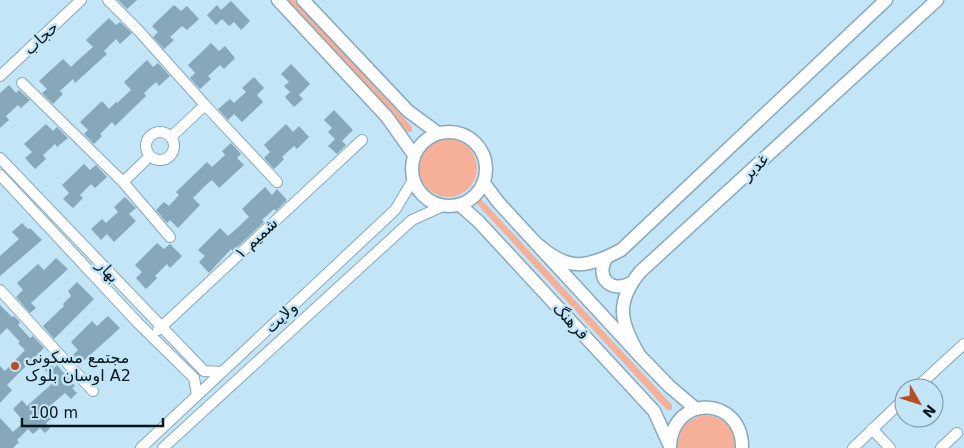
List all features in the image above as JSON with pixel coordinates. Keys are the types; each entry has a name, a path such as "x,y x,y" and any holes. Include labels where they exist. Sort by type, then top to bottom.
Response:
{"main road":[{"path":"278,0 388,117 414,156"},
{"path":"303,0 408,111 438,133"},
{"name":"غدیر","path":"536,243 557,259 574,264 590,263 621,250 886,0"},
{"name":"غدیر","path":"639,356 627,330 623,313 625,296 631,283 647,266 937,0"},
{"path":"438,133 462,134 476,143 485,158 486,174 484,183 474,196 460,205 443,206 428,200 421,194 413,180 411,172 414,156 423,142 438,133"},
{"name":"فرهنگ","path":"484,183 498,202 639,356 669,386 696,409"},
{"name":"فرهنگ","path":"460,205 479,222 654,411 671,447"},
{"path":"607,257 602,269 604,278 608,283 617,287 631,283"},
{"path":"671,447 673,430 676,423 688,412 696,409 712,408 726,413 737,425 742,448"}],"street":[{"name":"حجاب","path":"0,76 81,0"},
{"path":"108,0 139,31 277,182"},
{"path":"22,83 123,182 170,237"},
{"path":"171,138 205,105"},
{"path":"158,132 168,134 171,138 174,144 174,151 170,157 156,160 150,156 146,147 149,138 158,132"},
{"name":"شمیم ۱","path":"151,336 362,140"},
{"path":"123,182 150,156"},
{"name":"بهار","path":"0,158 204,371 222,372"},
{"name":"بهار","path":"0,175 151,336 194,378 197,396"},
{"name":"ولایت","path":"141,448 395,210 413,180"},
{"name":"ولایت","path":"164,448 412,220 443,206"},
{"path":"0,290 94,391"},
{"path":"927,378 964,344"},
{"path":"853,448 894,409"},
{"path":"872,429 890,448"},
{"path":"941,448 957,433"}],"shaded area":[{"path":"285,0 294,0 412,127 412,132 407,132"},
{"path":"448,139 459,141 472,152 477,168 475,179 464,192 448,197 437,195 424,184 419,168 421,157 432,144"},
{"path":"478,199 482,200 672,405 672,410 667,410 477,204 476,201"},
{"path":"704,415 717,418 727,424 735,441 735,448 678,448 679,436 684,426 693,419"}],"building":[{"path":"118,0 137,0 127,9"},
{"path":"231,1 250,21 241,30 234,22 229,26 222,19 216,25 207,15 217,5 221,10"},
{"path":"174,5 181,11 187,6 199,19 187,30 182,26 170,37 174,40 164,49 153,37 158,32 152,26"},
{"path":"109,18 116,25 120,22 132,33 120,44 116,39 104,51 107,54 75,83 73,79 60,91 63,94 53,104 42,93 47,89 39,81 63,59 71,67 93,47 86,40"},
{"path":"211,43 219,51 225,46 235,58 224,69 220,65 208,76 211,79 200,89 190,78 195,73 188,65"},
{"path":"147,60 153,67 158,63 170,76 159,86 156,82 144,93 146,96 115,126 112,122 100,134 102,136 94,144 84,134 88,130 80,122 102,101 109,109 117,103 131,90 124,82"},
{"path":"291,64 310,84 299,95 303,99 294,107 285,97 290,92 284,86 289,82 281,74"},
{"path":"254,77 264,88 257,95 263,102 242,122 234,114 228,120 218,109 230,99 234,103 246,92 242,88"},
{"path":"9,85 16,93 19,90 30,100 21,108 18,105 6,116 9,120 0,128 0,93"},
{"path":"334,110 353,130 342,141 346,145 337,154 328,146 335,139 328,132 332,128 324,120"},
{"path":"46,124 53,131 57,127 68,138 57,147 55,144 43,155 46,159 35,169 25,158 32,152 24,144"},
{"path":"286,124 293,132 299,126 309,137 297,149 294,146 282,157 284,159 274,169 264,158 270,152 264,145"},
{"path":"231,143 241,154 237,158 244,165 219,188 212,180 206,185 193,198 200,205 178,228 170,220 167,223 156,210 164,202 169,206 179,195 176,192 207,162 212,167 225,155 222,151"},
{"path":"84,164 90,170 96,165 107,177 95,188 91,184 80,195 83,198 73,208 63,199 69,193 62,185"},
{"path":"265,187 272,195 277,189 287,200 276,211 274,209 262,220 264,222 233,251 231,249 209,273 199,262 205,256 198,250 220,228 228,236 249,217 242,209"},
{"path":"125,197 136,208 129,214 136,221 114,242 107,234 101,240 91,229 102,219 106,223 118,212 114,207"},
{"path":"22,223 42,240 0,276 0,256 19,239 12,232"},
{"path":"157,243 164,249 170,244 182,256 170,268 167,264 146,289 136,278 142,272 135,265"},
{"path":"56,258 68,269 31,303 36,308 30,313 16,297 23,290 17,283 38,264 44,270"},
{"path":"77,282 94,299 54,339 43,326 64,306 63,304 71,296 68,291"},
{"name":"مجتمع مسکونی اوسان بلوک A2","path":"0,305 20,322 18,325 30,338 33,336 44,348 7,385 12,390 0,403 0,366 5,371 25,350 7,328 0,335"},
{"path":"108,316 120,328 79,365 71,357 78,350 71,342 92,321 97,326"},
{"path":"49,362 54,368 57,365 75,386 72,388 77,393 71,399 65,393 44,411 51,419 46,423 50,428 45,433 40,428 33,434 28,429 17,440 19,442 13,448 0,448 0,418 13,432 24,422 13,409 22,400 27,406 54,382 43,367"}],"place":[{"name":"مجتمع مسکونی اوسان بلوک A2","path":"15,366"}]}
